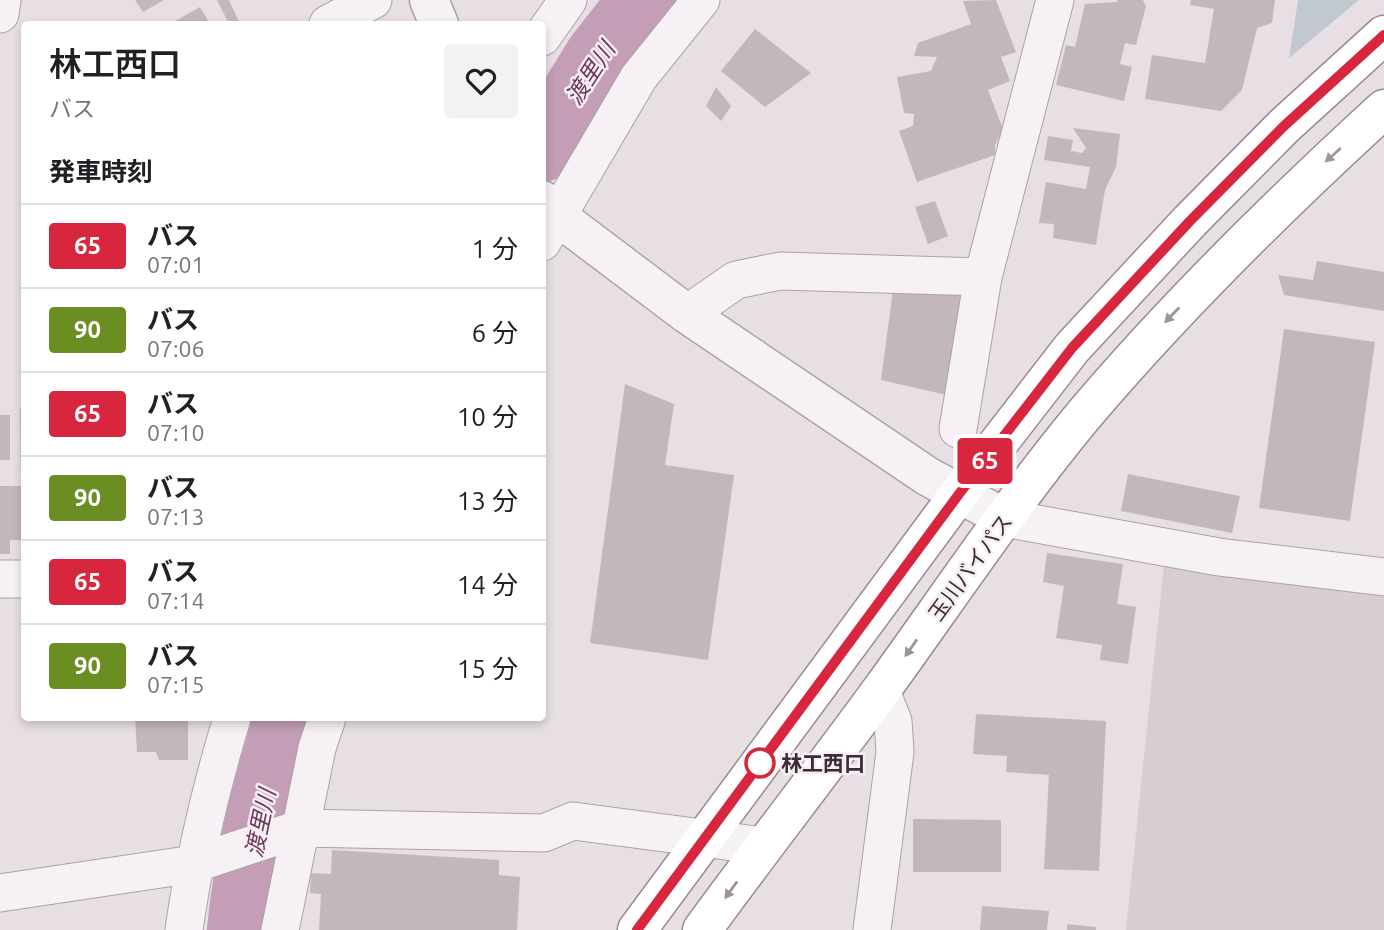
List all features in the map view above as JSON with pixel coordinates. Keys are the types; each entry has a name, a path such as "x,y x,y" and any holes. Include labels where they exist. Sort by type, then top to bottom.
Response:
{"highway":[{"path":"637,930 959,494 1072,348 1190,221 1284,126 1384,35"},
{"name":"玉川バイパス","path":"702,930 881,691 1004,518 1082,418 1167,319 1294,190 1384,109"}],"street":[{"path":"0,14 2,0"},
{"path":"334,21 373,0"},
{"path":"429,0 438,21"},
{"path":"546,31 568,0"},
{"path":"701,0 639,77 547,220 928,476 1004,518 1219,556 1384,577"},
{"path":"958,429 984,277 1055,0"},
{"path":"687,314 736,280 780,271 984,277"},
{"path":"0,579 21,579"},
{"path":"872,930 895,752 893,721 881,691"},
{"path":"184,930 194,864 231,721"},
{"path":"280,930 317,748 326,721"},
{"path":"0,893 194,864 302,828 544,833 573,821 763,846"}],"shaded area":[{"path":"1298,0 1359,0 1289,58"},
{"path":"1164,564 1384,593 1384,930 1126,930"}],"building":[{"path":"135,0 164,0 143,12"},
{"path":"217,0 229,0 239,21 228,21"},
{"path":"996,0 1016,52 1001,57 1010,81 988,90 1003,129 995,145 995,155 917,182 899,131 913,126 914,114 904,113 897,77 931,71 937,57 914,56 918,43 971,24 963,1"},
{"path":"1143,0 1146,6 1136,45 1125,43 1120,64 1132,67 1124,101 1056,85 1066,45 1075,47 1085,4"},
{"path":"1191,0 1275,0 1272,23 1257,28 1242,90 1221,111 1145,99 1152,55 1205,63 1214,9 1190,5"},
{"path":"200,7 208,21 175,21"},
{"path":"755,29 811,73 765,107 721,71"},
{"path":"716,87 731,106 721,121 706,106"},
{"path":"1073,128 1120,134 1116,167 1105,190 1096,245 1053,238 1054,224 1039,223 1046,182 1086,189 1090,167 1044,160 1048,136 1073,140 1071,151 1082,153 1086,148"},
{"path":"935,201 948,236 928,244 915,207"},
{"path":"1317,261 1384,272 1384,311 1284,295 1278,275 1313,280"},
{"path":"893,290 966,296 947,395 881,380"},
{"path":"1284,329 1375,342 1350,521 1259,508"},
{"path":"625,384 674,404 665,465 734,475 708,660 590,643"},
{"path":"20,409 21,409 21,474"},
{"path":"0,415 10,415 10,460 0,460"},
{"path":"1128,474 1240,496 1232,533 1121,511"},
{"path":"0,486 21,486 21,540 10,540 10,554 0,554"},
{"path":"1047,553 1123,564 1117,604 1136,607 1128,664 1100,660 1102,645 1056,638 1064,586 1043,582"},
{"path":"976,714 1106,721 1099,871 1044,869 1049,775 1006,772 1007,756 973,754"},
{"path":"135,721 188,721 188,760 159,760 156,752 137,752"},
{"path":"913,819 1001,820 1001,872 913,872"},
{"path":"332,850 499,860 499,875 520,877 517,930 319,930 321,894 310,893 311,873 331,874"},
{"path":"982,906 1049,911 1047,930 980,930"},
{"path":"1067,924 1096,927 1096,930 1067,930"}],"waterway":[{"name":"渡里川","path":"546,142 599,56 643,0"},
{"name":"渡里川","path":"241,930 248,875 259,822 287,721"}],"bus line":[{"name":"65","path":"637,930 959,494 1072,348 1190,221 1284,126 1384,35"}],"place":[{"name":"林工西口","path":"760,763"}]}
